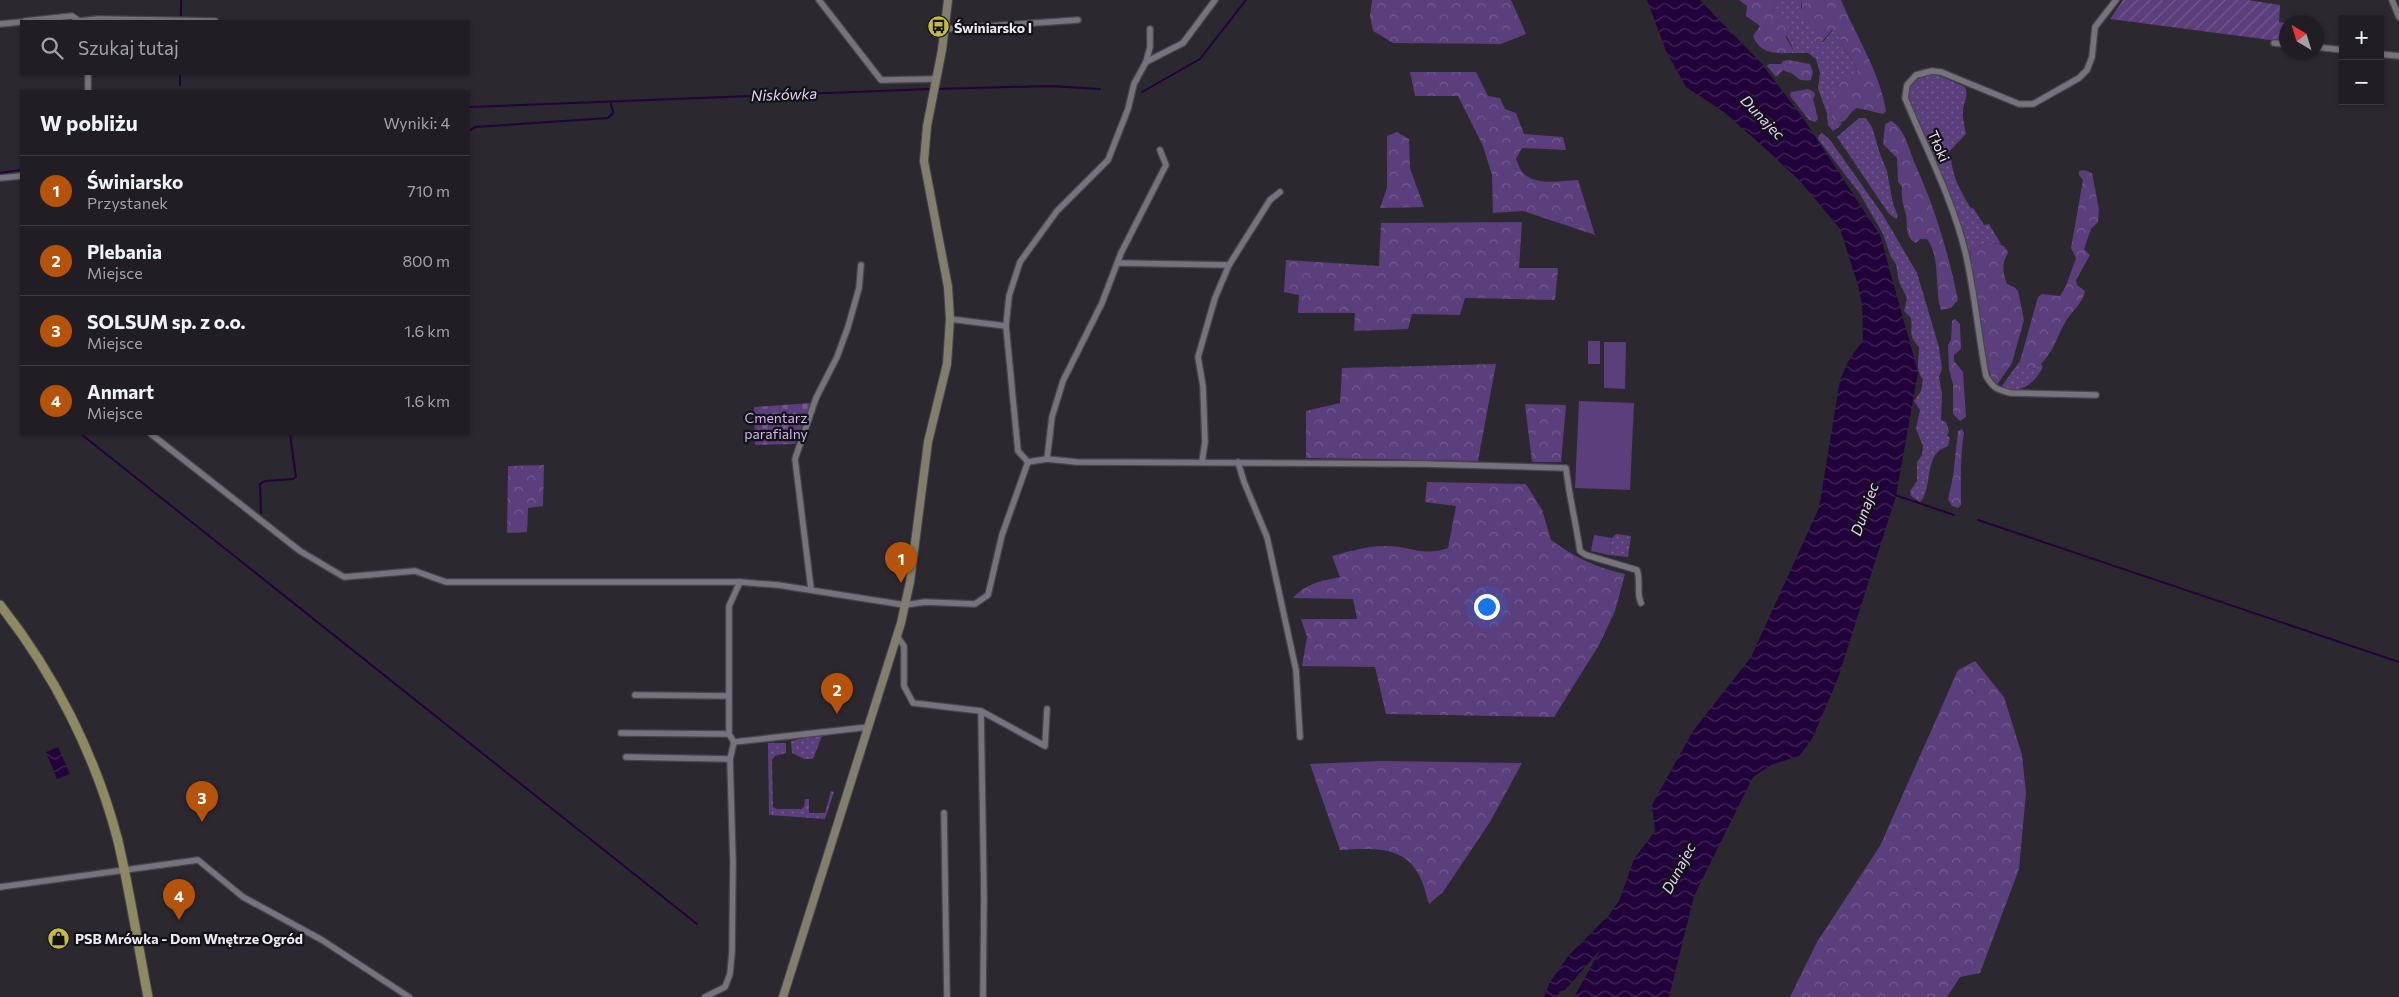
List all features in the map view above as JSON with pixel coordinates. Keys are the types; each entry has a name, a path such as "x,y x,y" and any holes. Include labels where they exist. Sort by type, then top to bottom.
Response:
{"main road":[{"path":"0,605 32,649 64,705 98,778 117,839 124,869 148,997"}],"street":[{"path":"819,0 881,80 935,80"},
{"path":"783,997 870,727 897,636 905,605 928,442 947,364 950,319 944,263 924,173 924,146 945,29 948,0"},
{"path":"1146,62 1183,43 1214,0"},
{"name":"Tłoki","path":"2096,395 2010,393 1997,391 1991,384 1984,367 1974,294 1958,226 1904,92 1916,75 1932,71 1941,72 2019,104 2033,104 2080,78 2087,70 2092,58 2095,27 2116,0"},
{"path":"2392,0 2399,17"},
{"path":"33,20 72,16 78,20"},
{"path":"88,20 156,20"},
{"path":"945,29 1078,20"},
{"path":"0,24 20,21"},
{"path":"1028,462 1018,451 1006,326 1009,296 1020,262 1057,211 1108,160 1131,98 1134,84 1146,62 1150,47 1150,29"},
{"path":"2274,43 2279,43"},
{"path":"2324,48 2339,50"},
{"path":"2384,54 2399,56"},
{"path":"88,75 88,90"},
{"path":"1047,459 1052,417 1063,381 1102,303 1118,263 1166,165 1160,150"},
{"path":"0,178 20,176"},
{"path":"1202,462 1205,442 1203,386 1198,357 1215,298 1229,265 1270,200 1280,192"},
{"path":"1118,263 1229,265"},
{"path":"811,590 795,459 816,398 837,357 848,327 859,288 861,265"},
{"path":"950,319 1006,326"},
{"path":"152,435 300,551 344,577 415,571 446,582 740,582 811,590 905,605 925,602 975,604 988,595 1002,535 1028,462"},
{"path":"1028,462 1047,459 1077,462 1238,462 1566,468 1569,499 1577,527 1580,551 1586,555 1637,570 1640,576 1639,598 1641,603"},
{"path":"1238,462 1249,496 1267,537 1296,670 1300,737"},
{"path":"705,997 725,987 728,980 732,952 733,862 730,759 734,742 729,734 729,606 740,582"},
{"path":"897,636 904,646 904,686 912,704 982,711 1045,746 1047,709"},
{"path":"635,695 729,696"},
{"path":"982,711 983,997"},
{"path":"734,742 870,727"},
{"path":"621,733 729,734"},
{"path":"626,757 730,759"},
{"path":"944,813 946,997"},
{"path":"0,887 198,860 243,897 322,940 409,997"}],"green space":[{"path":"1372,0 1511,0 1526,34 1501,44 1393,43 1373,31 1370,16"},
{"path":"1739,0 1783,0 1775,3 1773,13 1788,28 1789,31 1786,37 1793,50 1791,53 1774,53 1759,46 1753,36 1760,26 1746,16 1747,6"},
{"path":"1802,0 1801,7 1806,20 1816,30 1813,43 1823,42 1833,30 1838,33 1843,46 1857,69 1856,75 1838,83 1835,97 1830,106 1833,122 1842,123 1833,131 1828,125 1827,113 1818,89 1820,73 1816,59 1808,53 1791,53 1793,49 1773,13 1775,2"},
{"path":"1802,0 1841,0 1879,82 1886,111 1883,114 1857,108 1843,122 1833,123 1830,106 1840,78 1856,75 1857,69 1843,46 1838,33 1832,30 1818,46 1813,42 1815,30 1802,17"},
{"path":"2123,0 2248,0 2280,5 2279,41 2110,19"},
{"path":"1788,60 1810,64 1813,72 1811,80 1801,80 1783,70 1776,77 1767,66 1769,64 1781,64 1783,61"},
{"path":"1410,72 1476,72 1488,96 1500,98 1505,109 1516,113 1524,134 1563,137 1566,150 1522,148 1516,159 1523,173 1535,180 1549,182 1578,180 1595,235 1523,211 1493,213 1492,175 1483,146 1458,96 1415,96"},
{"path":"1928,75 1938,75 1965,87 1966,90 1963,119 1966,134 1947,154 1951,157 1955,177 1970,207 1974,209 1984,225 1989,224 2001,244 1988,242 1971,250 1970,255 1933,155 1914,117 1909,102 1909,87 1917,79"},
{"path":"1808,89 1814,92 1815,95 1813,99 1818,119 1815,122 1809,120 1790,96 1791,92"},
{"path":"1859,118 1866,118 1872,127 1887,171 1893,204 1898,216 1896,219 1889,214 1837,137"},
{"path":"1891,121 1900,128 1906,140 1940,230 1958,300 1951,308 1941,310 1936,264 1927,239 1920,239 1916,243 1908,234 1902,187 1898,182 1897,158 1883,144 1885,124"},
{"path":"1397,132 1409,139 1410,168 1424,207 1380,208 1387,188 1387,136"},
{"path":"1822,133 1830,140 1883,215 1917,273 1939,347 1942,369 1939,377 1942,394 1941,420 1946,422 1949,431 1947,436 1950,438 1948,446 1940,450 1934,457 1926,491 1920,502 1911,496 1910,491 1917,481 1917,462 1922,455 1923,446 1916,429 1920,410 1914,401 1921,391 1923,379 1918,368 1919,347 1912,336 1911,318 1904,311 1907,298 1899,282 1896,264 1891,257 1883,234 1860,194 1818,139"},
{"path":"2084,170 2092,173 2099,210 2098,222 2091,229 2084,249 2090,255 2076,280 2077,285 2085,291 2084,295 2066,321 2046,359 2035,369 2022,366 2020,361 2038,297 2042,294 2060,296 2066,286 2076,258 2071,248 2083,180 2079,175 2079,171"},
{"path":"1522,222 1519,268 1558,268 1555,300 1465,298 1460,315 1412,314 1408,329 1354,331 1355,313 1298,313 1299,295 1284,292 1286,260 1379,266 1381,223"},
{"path":"1988,242 2005,247 2007,250 2008,253 2003,268 2004,276 2007,284 2018,291 2024,320 2012,363 1997,385 1992,381 1988,366 1970,255 1971,250"},
{"path":"1955,319 1960,324 1961,349 1954,355 1954,361 1963,372 1966,417 1960,421 1953,414 1953,384 1949,369 1948,345 1951,340 1952,321"},
{"path":"1588,341 1600,341 1600,364 1588,364"},
{"path":"1604,342 1626,342 1625,389 1604,388"},
{"path":"2020,361 2022,366 2035,369 2041,364 2043,367 2031,383 2021,389 2014,390 2001,387"},
{"path":"1496,364 1478,461 1306,458 1306,411 1340,403 1342,368"},
{"path":"1579,401 1634,403 1630,490 1575,488"},
{"name":"Cmentarz parafialny","path":"812,403 795,444 755,445 754,407"},
{"path":"1525,404 1566,405 1561,462 1532,462"},
{"path":"1962,429 1964,433 1961,459 1961,505 1958,508 1952,506 1948,499 1953,477 1958,431"},
{"path":"544,465 543,506 528,508 527,532 507,533 508,466"},
{"path":"1427,482 1526,484 1542,510 1551,540 1568,552 1586,561 1605,569 1625,574 1615,611 1599,645 1554,717 1386,714 1375,667 1302,666 1307,637 1301,619 1357,619 1353,599 1293,598 1304,589 1320,581 1340,577 1332,556 1379,546 1395,546 1424,551 1448,548 1456,506 1425,502"},
{"path":"1616,534 1631,536 1628,557 1609,555 1612,538"},
{"path":"1594,535 1612,538 1609,555 1591,551"},
{"path":"1975,661 2004,697 2022,755 2026,793 2019,869 1980,973 1960,977 1947,997 1790,997 1817,942 1880,846 1958,670"},
{"path":"833,732 835,734 822,736 813,759 804,759 792,753 791,741"},
{"path":"768,743 786,743 786,753 775,756 772,760 773,807 777,809 801,809 804,807 805,799 809,799 809,813 825,813 831,791 834,792 825,819 769,815"},
{"path":"1380,761 1522,763 1490,822 1443,892 1429,904 1419,875 1404,858 1395,853 1374,849 1340,850 1310,764"}],"water":[{"name":"Dunajec","path":"1647,0 1700,0 1762,64 1805,121 1880,235 1918,372 1896,496 1838,678 1812,739 1799,756 1771,765 1753,777 1694,896 1669,997 1574,997 1601,949 1564,991 1560,991 1557,997 1544,997 1550,982 1569,955 1609,915 1620,899 1634,859 1655,831 1652,805 1693,731 1751,657 1819,508 1840,380 1849,360 1863,340 1862,304 1858,285 1840,229 1800,181 1769,152 1724,112 1686,87 1666,51"},
{"path":"58,747 70,774 57,779 46,752"}],"waterway":[{"path":"181,0 181,15"},
{"name":"Niskówka","path":"1142,92 1200,59 1246,0"},
{"path":"180,75 180,85"},
{"name":"Niskówka","path":"936,89 1050,86 1100,89"},
{"name":"Niskówka","path":"470,107 931,89"},
{"path":"470,130 475,127 608,118 613,113 611,103"},
{"name":"Niskówka","path":"0,173 20,170"},
{"path":"82,435 697,924"},
{"path":"261,513 260,484 265,481 293,479 296,477 290,435"},
{"path":"1895,495 1954,515"},
{"path":"1978,520 2399,662"}],"place":[{"name":"Świniarsko I","path":"938,27"},
{"name":"Świniarsko","path":"901,583"},
{"name":"Plebania","path":"837,714"},
{"name":"SOLSUM sp. z o.o.","path":"202,822"},
{"name":"Anmart","path":"179,920"},
{"name":"PSB Mrówka - Dom Wnętrze Ogród","path":"59,938"}]}
